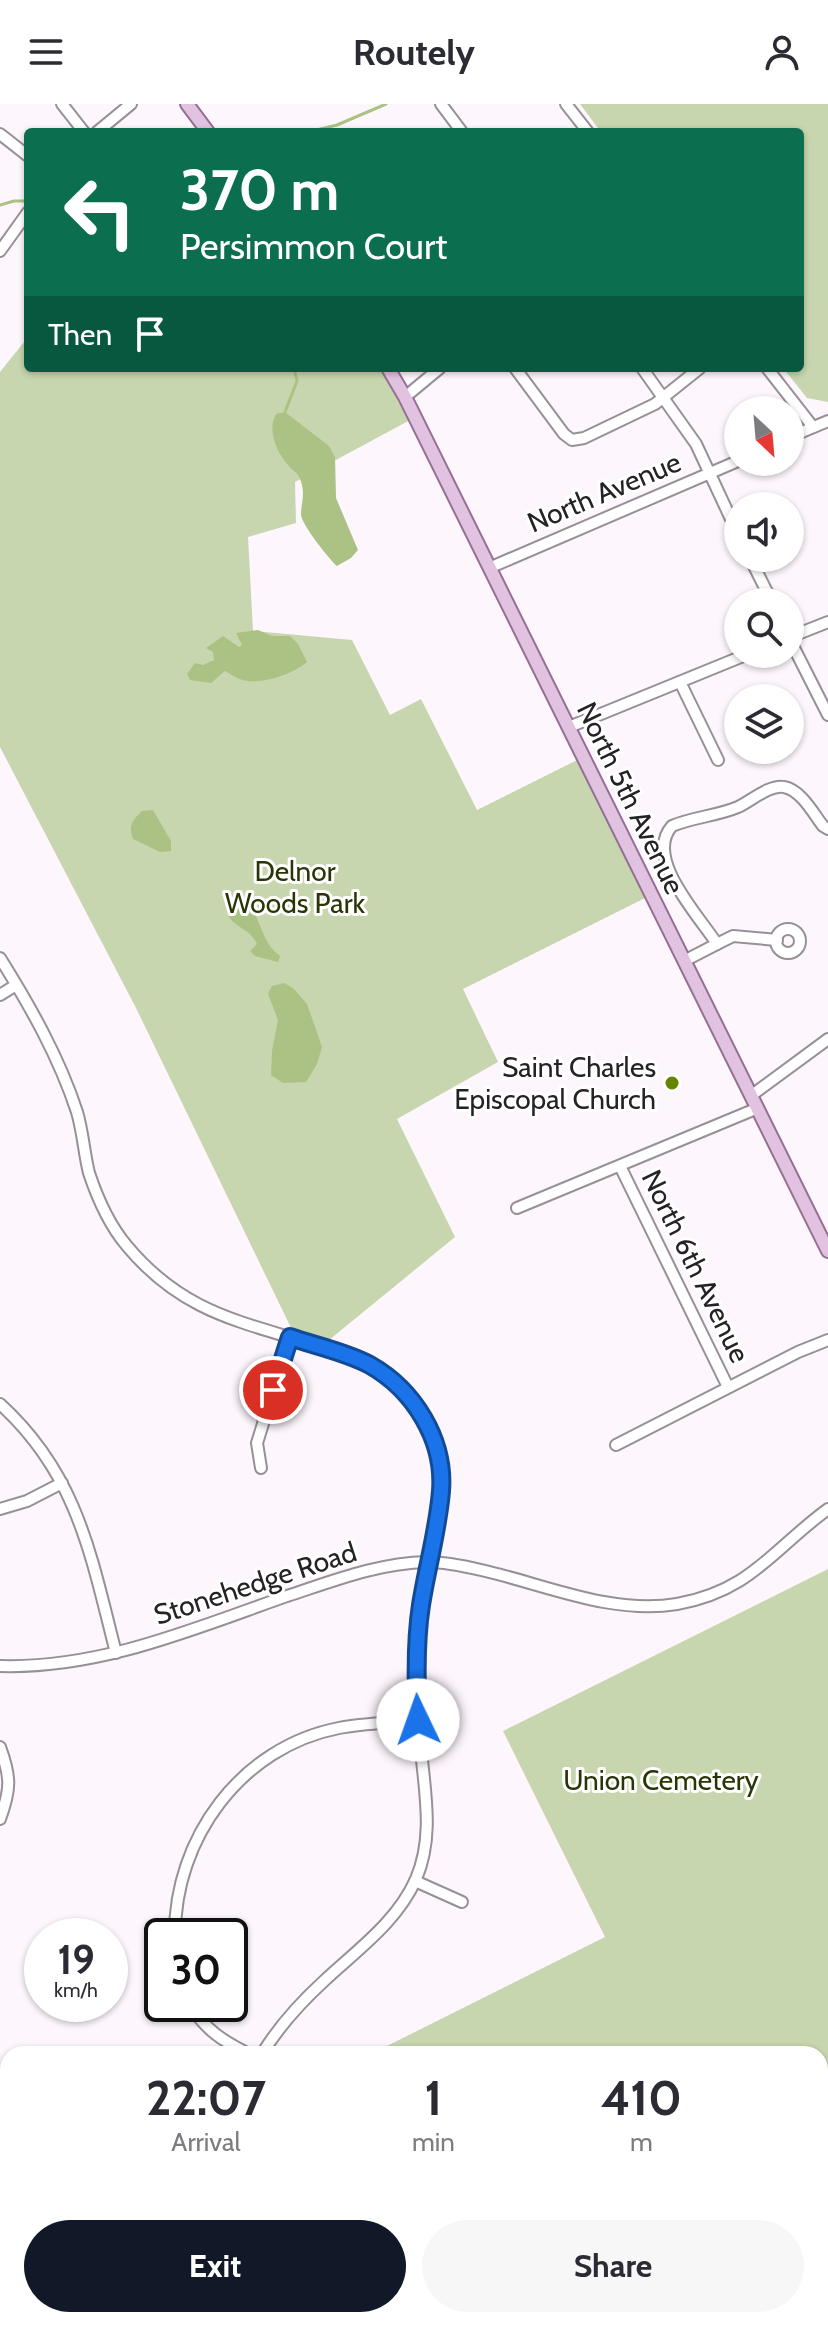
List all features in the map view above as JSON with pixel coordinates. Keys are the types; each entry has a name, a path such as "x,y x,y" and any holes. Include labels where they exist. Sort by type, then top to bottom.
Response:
{"main road":[{"path":"187,104 205,128"},
{"name":"North 5th Avenue","path":"390,372 828,1251"}],"street":[{"path":"62,104 81,128"},
{"path":"102,128 131,104"},
{"path":"441,104 459,128"},
{"path":"566,104 583,128"},
{"path":"0,134 24,153"},
{"path":"0,251 24,218"},
{"path":"405,397 435,372"},
{"path":"518,372 564,434 572,440 584,438 655,404 695,372"},
{"path":"645,372 696,444 724,505"},
{"path":"770,372 813,427"},
{"path":"804,431 828,421"},
{"name":"North Avenue","path":"489,568 724,467"},
{"path":"804,632 828,622"},
{"path":"569,727 724,664"},
{"path":"804,666 828,715"},
{"path":"680,682 718,760"},
{"path":"717,944 669,872 664,848 667,832 672,826 739,807 775,787 783,787 796,791 828,829"},
{"path":"684,961 733,936 777,940"},
{"path":"0,958 63,1073 78,1116 89,1173 123,1243 146,1267 188,1300 235,1321 369,1364 406,1392 430,1431 441,1489 418,1637 416,1688 428,1817 426,1843 415,1881 394,1915 286,2020 267,2046"},
{"path":"0,995 16,985"},
{"path":"752,1095 828,1039"},
{"path":"517,1208 758,1108"},
{"name":"North 6th Avenue","path":"620,1166 728,1387"},
{"path":"261,1468 257,1443 290,1337"},
{"path":"616,1445 798,1352 828,1340"},
{"path":"0,1404 36,1442 62,1483 88,1541 116,1653"},
{"path":"0,1509 27,1501 62,1483"},
{"name":"Stonehedge Road","path":"0,1666 49,1665 116,1653 359,1571 429,1562 498,1574 597,1601 651,1606 675,1604 730,1588 753,1574 828,1509"},
{"path":"176,1918 190,1850 204,1824 244,1776 270,1756 317,1734 340,1728 418,1720"},
{"path":"0,1747 10,1783 0,1819"},
{"path":"415,1881 462,1902"},
{"path":"201,2022 233,2046"}],"green space":[{"path":"580,104 828,104 828,402 807,398 786,372 804,372 804,128 598,128"},
{"name":"Delnor Woods Park","path":"24,342 24,372 386,372 412,419 295,482 296,523 248,537 253,631 352,640 390,715 421,699 477,810 579,759 647,897 463,989 498,1062 397,1119 455,1237 323,1345 295,1336 136,1008 0,747 0,372"},
{"name":"Union Cemetery","path":"828,1569 828,2046 387,2046 605,1937 503,1731"}],"shaded area":[{"path":"285,412 329,446 335,457 336,498 358,550 337,566 316,542 303,520 300,479 274,440 273,420 276,414"},
{"path":"258,630 272,636 290,636 307,662 268,680 243,680 225,671 211,683 190,680 187,674 195,663 203,665 214,660 213,652 206,648 223,636 239,647 242,645 236,633"},
{"path":"153,810 171,841 171,851 160,852 133,839 133,821 142,811"},
{"path":"234,896 251,909 267,941 280,956 278,962 255,956 250,951 257,944 229,917 226,901"},
{"path":"284,983 307,1004 322,1047 317,1064 306,1082 283,1083 271,1075 278,1020 268,994 272,986"}],"waterway":[{"path":"325,128 386,104"},
{"path":"0,205 24,201"},
{"path":"285,412 297,381 295,372"}],"place":[{"name":"Saint Charles Episcopal Church","path":"672,1083"}],"route":[{"path":"273,1390 290,1337 369,1364 387,1376 406,1392 430,1431 437,1452 441,1489 418,1637 418,1720"}]}
